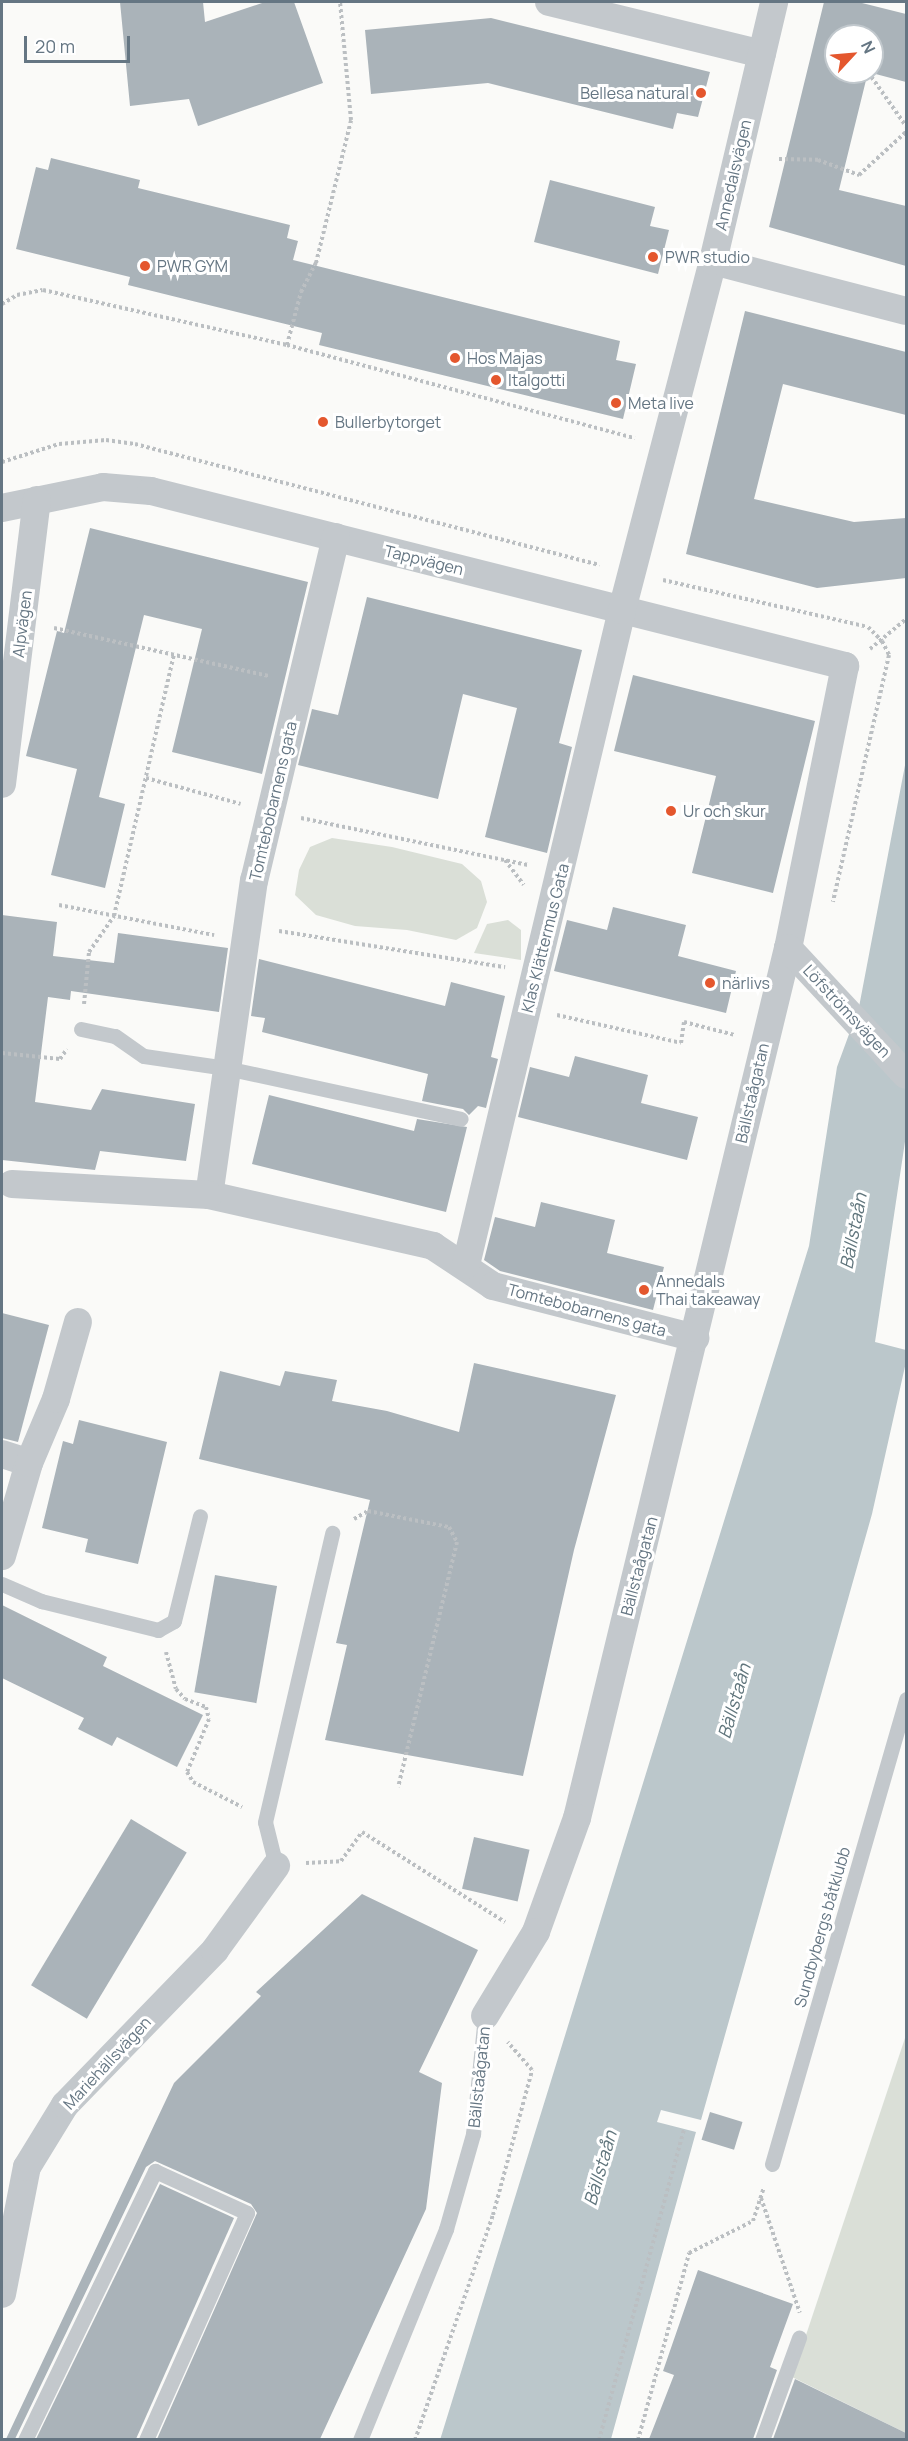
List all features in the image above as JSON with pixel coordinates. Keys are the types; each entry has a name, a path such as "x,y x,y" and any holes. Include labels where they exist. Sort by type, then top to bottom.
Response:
{"street":[{"path":"549,2 762,54"},
{"name":"Annedalsvägen","path":"622,610 713,261 774,2"},
{"path":"713,261 906,310"},
{"name":"Tappvägen","path":"2,508 103,487 151,491 845,666"},
{"name":"Alpvägen","path":"2,784 37,500"},
{"name":"Tomtebobarnens gata","path":"209,1195 245,933 270,812 336,537"},
{"name":"Klas Klättermus Gata","path":"466,1265 622,610"},
{"name":"Bällstaågatan","path":"485,2016 536,1932 577,1818 788,948 845,666"},
{"name":"Löfströmsvägen","path":"788,948 906,1074"},
{"name":"Tomtebobarnens gata","path":"12,1184 209,1195 433,1246 466,1265 493,1286 695,1338"},
{"path":"2,1556 29,1463 56,1399 78,1322"},
{"path":"2,1454 29,1463"},
{"name":"Mariehällsvägen","path":"2,2294 27,2167 65,2105 215,1950 276,1866"}],"lane":[{"path":"81,1029 115,1036 144,1056 226,1068 460,1119"},
{"path":"2,1584 42,1600 158,1630 174,1621 200,1516"},
{"path":"276,1866 265,1822 332,1533"},
{"name":"Sundbybergs båtklubb","path":"772,2164 906,1699"},
{"name":"Bällstaågatan","path":"360,2439 449,2218 473,2134 485,2016"},
{"path":"25,2439 155,2171 247,2213 146,2439"},
{"path":"762,2439 799,2338"}],"path":[{"path":"287,345 301,292 316,263 351,120 340,2"},
{"path":"876,84 906,126"},
{"path":"778,159 818,160 859,175 906,132"},
{"path":"2,304 17,295 43,290 287,345 665,446"},
{"path":"892,634 906,619"},
{"path":"23,621 302,683"},
{"path":"2,1053 60,1059 81,1029 89,951 114,916 174,654"},
{"path":"146,778 270,812 505,860"},
{"path":"59,905 114,916 491,964"},
{"path":"527,1009 681,1043 684,1022 705,1027"},
{"path":"368,1511 449,1527 457,1542 398,1787"},
{"path":"158,1630 173,1669 176,1689 186,1700 206,1707 209,1719 187,1772 193,1782 232,1799"},
{"path":"341,1861 362,1833 497,1919"},
{"path":"415,2439 493,2215 532,2070 485,2016"},
{"path":"599,2439 684,2129"},
{"path":"638,2439 689,2253 753,2222 761,2197 800,2309 799,2338"}],"shaded area":[{"path":"332,838 392,847 462,864 481,881 487,902 477,928 456,940 407,930 355,926 316,915 295,895 299,870 310,847"},
{"path":"508,920 521,930 521,960 474,953 487,924"},
{"path":"906,2035 906,2433 792,2377"}],"water":[{"name":"Bällstaån","path":"906,760 906,1135 875,1342 906,1350 906,1362 872,1514 701,2120 661,2110 657,2122 696,2132 611,2439 440,2440 809,1246 837,1067 859,1007"}],"building":[{"path":"120,2 203,2 205,22 265,2 294,2 323,83 198,126 189,99 130,106"},
{"path":"824,2 858,2 906,14 906,82 884,76 884,24 824,24 824,84 865,84 839,190 906,206 906,266 769,227"},
{"path":"491,18 710,72 698,117 677,113 673,129 488,83 371,94 365,30"},
{"path":"51,158 140,180 138,188 290,225 287,238 298,241 293,260 620,341 616,360 636,364 623,419 319,345 322,333 128,285 130,277 16,249 36,167 48,170"},
{"path":"550,180 655,207 650,226 669,230 658,274 534,242"},
{"path":"745,311 906,352 906,415 783,384 754,499 854,522 906,518 906,578 817,588 686,554"},
{"path":"90,528 308,582 262,774 172,752 202,629 144,615 99,797 125,804 105,888 51,875 77,769 26,756 57,631 64,633"},
{"path":"367,597 582,650 559,743 572,747 547,853 485,837 517,708 463,694 438,799 298,765 312,709 338,715"},
{"path":"633,675 815,721 773,893 692,873 716,776 614,751"},
{"path":"613,907 686,925 678,956 736,971 726,1013 554,971 567,920 607,930"},
{"path":"2,915 57,922 53,956 114,963 118,933 228,948 219,1012 71,991 70,1000 48,997 35,1102 91,1110 102,1089 195,1104 186,1161 100,1151 95,1170 2,1160"},
{"path":"259,959 445,1006 451,982 505,996 491,1057 498,1059 486,1108 478,1106 469,1115 463,1109 422,1101 428,1074 262,1032 265,1018 251,1016"},
{"path":"575,1056 648,1075 641,1103 698,1117 687,1160 518,1117 530,1067 569,1077"},
{"path":"269,1095 414,1131 417,1119 467,1127 446,1212 252,1164"},
{"path":"541,1202 615,1220 607,1253 664,1267 653,1310 500,1271 484,1260 495,1217 535,1227"},
{"path":"2,1313 49,1325 18,1442 2,1438"},
{"path":"474,1363 616,1395 574,1550 523,1776 325,1740 347,1645 336,1643 370,1500 199,1459 220,1371 280,1386 285,1371 337,1380 332,1401 387,1411 459,1432"},
{"path":"79,1420 167,1442 138,1564 85,1552 88,1539 42,1528 63,1441 73,1444"},
{"path":"215,1575 277,1586 256,1703 194,1692"},
{"path":"2,1605 107,1657 103,1666 203,1715 177,1767 117,1737 112,1746 78,1729 84,1718 2,1678"},
{"path":"131,1819 187,1852 87,2019 31,1985"},
{"path":"474,1837 530,1850 518,1901 462,1889"},
{"path":"362,1894 478,1950 419,2072 442,2083 426,2209 320,2439 157,2439 257,2213 251,2204 155,2161 146,2167 15,2439 6,2439 174,2083 261,1996 256,1992"},
{"path":"710,2112 743,2122 734,2150 702,2140"},
{"path":"160,2184 234,2218 136,2439 36,2439"},
{"path":"698,2270 793,2304 770,2367 777,2370 753,2439 649,2439 674,2375 663,2371"},
{"path":"795,2379 906,2433 906,2439 773,2439"}],"place":[{"name":"Bellesa natural","path":"701,93"},
{"name":"PWR studio","path":"653,257"},
{"name":"PWR GYM","path":"145,266"},
{"name":"Hos Majas","path":"455,358"},
{"name":"Italgotti","path":"496,380"},
{"name":"Meta live","path":"616,403"},
{"name":"Bullerbytorget","path":"323,422"},
{"name":"Ur och skur","path":"671,811"},
{"name":"närlivs","path":"710,983"},
{"name":"Annedals Thai takeaway","path":"644,1290"}]}
